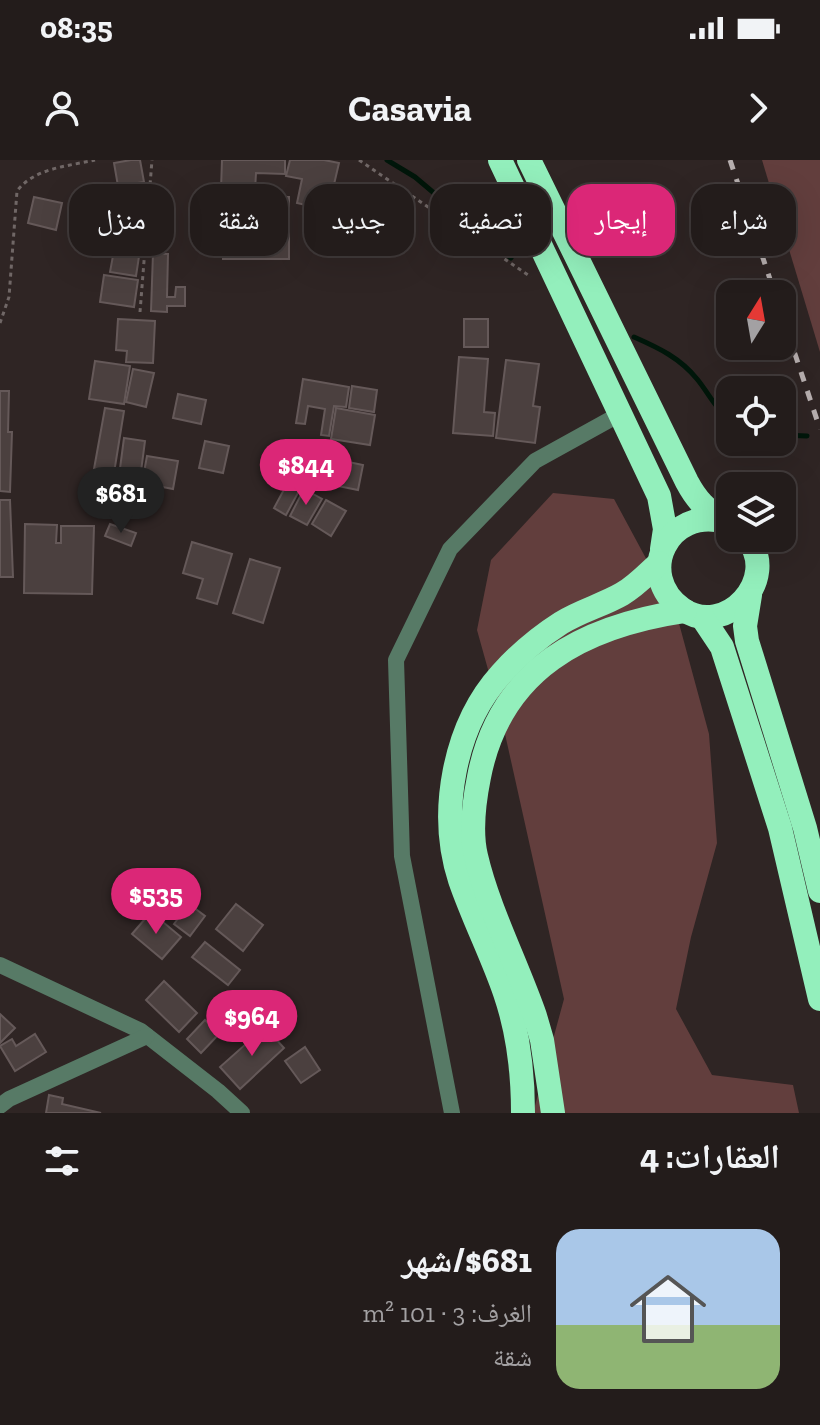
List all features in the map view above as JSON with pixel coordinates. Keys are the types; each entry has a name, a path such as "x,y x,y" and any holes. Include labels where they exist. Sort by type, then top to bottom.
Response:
{"highway":[{"path":"500,160 664,512 661,582 670,599 693,614 722,647 780,828 820,999"},
{"path":"529,160 696,498 716,516"},
{"path":"620,414 648,403"},
{"path":"523,1113 517,1043 506,996 460,878 451,836 451,793 460,752 476,712 499,676 529,646 564,621 624,593 661,556 672,533 687,523 705,518 716,520"},
{"path":"753,552 757,560 757,578 750,595 745,626 747,641 805,828 820,891"},
{"path":"553,1113 542,1040 535,1016 475,854 474,816 484,753 503,712 517,692 548,660 596,633 654,616 720,615 737,608 750,595"}],"street":[{"path":"452,1113 402,856 396,660 450,549 535,461 620,414"},
{"path":"0,965 147,1036 242,1113"},
{"path":"0,1106 9,1099 147,1036"}],"path":[{"path":"0,323 9,297 17,191 25,181 35,176 95,160"},
{"path":"140,312 152,160"},
{"path":"359,160 531,277"}],"shaded area":[{"path":"762,160 820,160 820,352 791,256 796,256 796,184 769,184"},
{"path":"553,493 614,499 677,616 709,734 717,843 691,937 676,1009 712,1075 793,1085 799,1113 533,1113 564,999 501,716 477,630 491,560"}],"building":[{"path":"140,160 144,182 118,184 114,163"},
{"path":"222,160 285,160 285,174 256,173 255,184 221,184"},
{"path":"290,160 339,163 334,184 304,184 304,205 297,203 302,179 286,176"},
{"path":"34,197 62,203 56,230 28,223"},
{"path":"289,197 289,259 223,259 223,256 288,256"},
{"path":"113,256 139,256 136,276 110,272"},
{"path":"153,256 168,256 167,297 175,297 176,287 185,287 185,306 167,306 167,312 151,311"},
{"path":"104,275 138,280 134,307 100,302"},
{"path":"118,319 155,321 153,363 126,362 127,351 116,350"},
{"path":"464,319 488,319 488,347 464,347"},
{"path":"459,357 488,359 484,412 495,413 493,436 453,433"},
{"path":"506,360 539,364 533,406 540,407 535,443 496,438"},
{"path":"95,361 130,366 124,404 89,399"},
{"path":"133,369 154,373 146,407 126,402"},
{"path":"303,379 349,387 346,407 334,406 329,436 321,435 325,409 308,406 305,424 296,423"},
{"path":"352,386 377,390 374,412 349,408"},
{"path":"0,391 9,391 8,432 12,432 10,492 0,491"},
{"path":"178,394 206,400 201,424 173,418"},
{"path":"105,408 124,411 114,473 94,469"},
{"path":"336,408 375,415 370,445 331,439"},
{"path":"124,438 145,441 140,479 119,476"},
{"path":"205,441 229,446 223,473 199,468"},
{"path":"315,448 338,454 329,484 306,477"},
{"path":"147,456 178,461 173,489 142,483"},
{"path":"339,460 363,465 358,490 333,485"},
{"path":"287,484 299,491 286,515 274,508"},
{"path":"304,489 322,499 307,525 290,516"},
{"path":"0,500 10,500 13,577 0,577"},
{"path":"326,500 346,511 331,536 312,524"},
{"path":"25,524 57,525 56,543 61,543 61,526 94,526 92,594 24,593"},
{"path":"110,524 136,533 131,546 105,536"},
{"path":"192,542 232,554 217,604 197,598 203,579 183,573"},
{"path":"250,559 280,568 263,623 233,613"},
{"path":"189,904 205,916 190,936 174,924"},
{"path":"236,904 263,925 243,951 216,929"},
{"path":"151,912 181,937 162,959 132,934"},
{"path":"205,942 240,970 228,985 192,957"},
{"path":"164,981 197,1013 179,1032 146,1000"},
{"path":"240,993 260,1013 233,1038 213,1018"},
{"path":"0,1014 15,1028 0,1043"},
{"path":"205,1020 219,1034 201,1053 187,1039"},
{"path":"265,1027 284,1048 240,1089 220,1067"},
{"path":"35,1034 46,1052 15,1071 0,1046 12,1039 16,1046"},
{"path":"305,1047 320,1070 301,1083 285,1061"},
{"path":"49,1095 63,1098 62,1104 101,1113 46,1113"}],"waterway":[{"path":"387,160 415,177 511,258"},
{"path":"634,337 684,365 716,405"},
{"path":"796,436 807,436"}],"railway":[{"path":"730,160 770,280"},
{"path":"796,357 820,429"}]}
